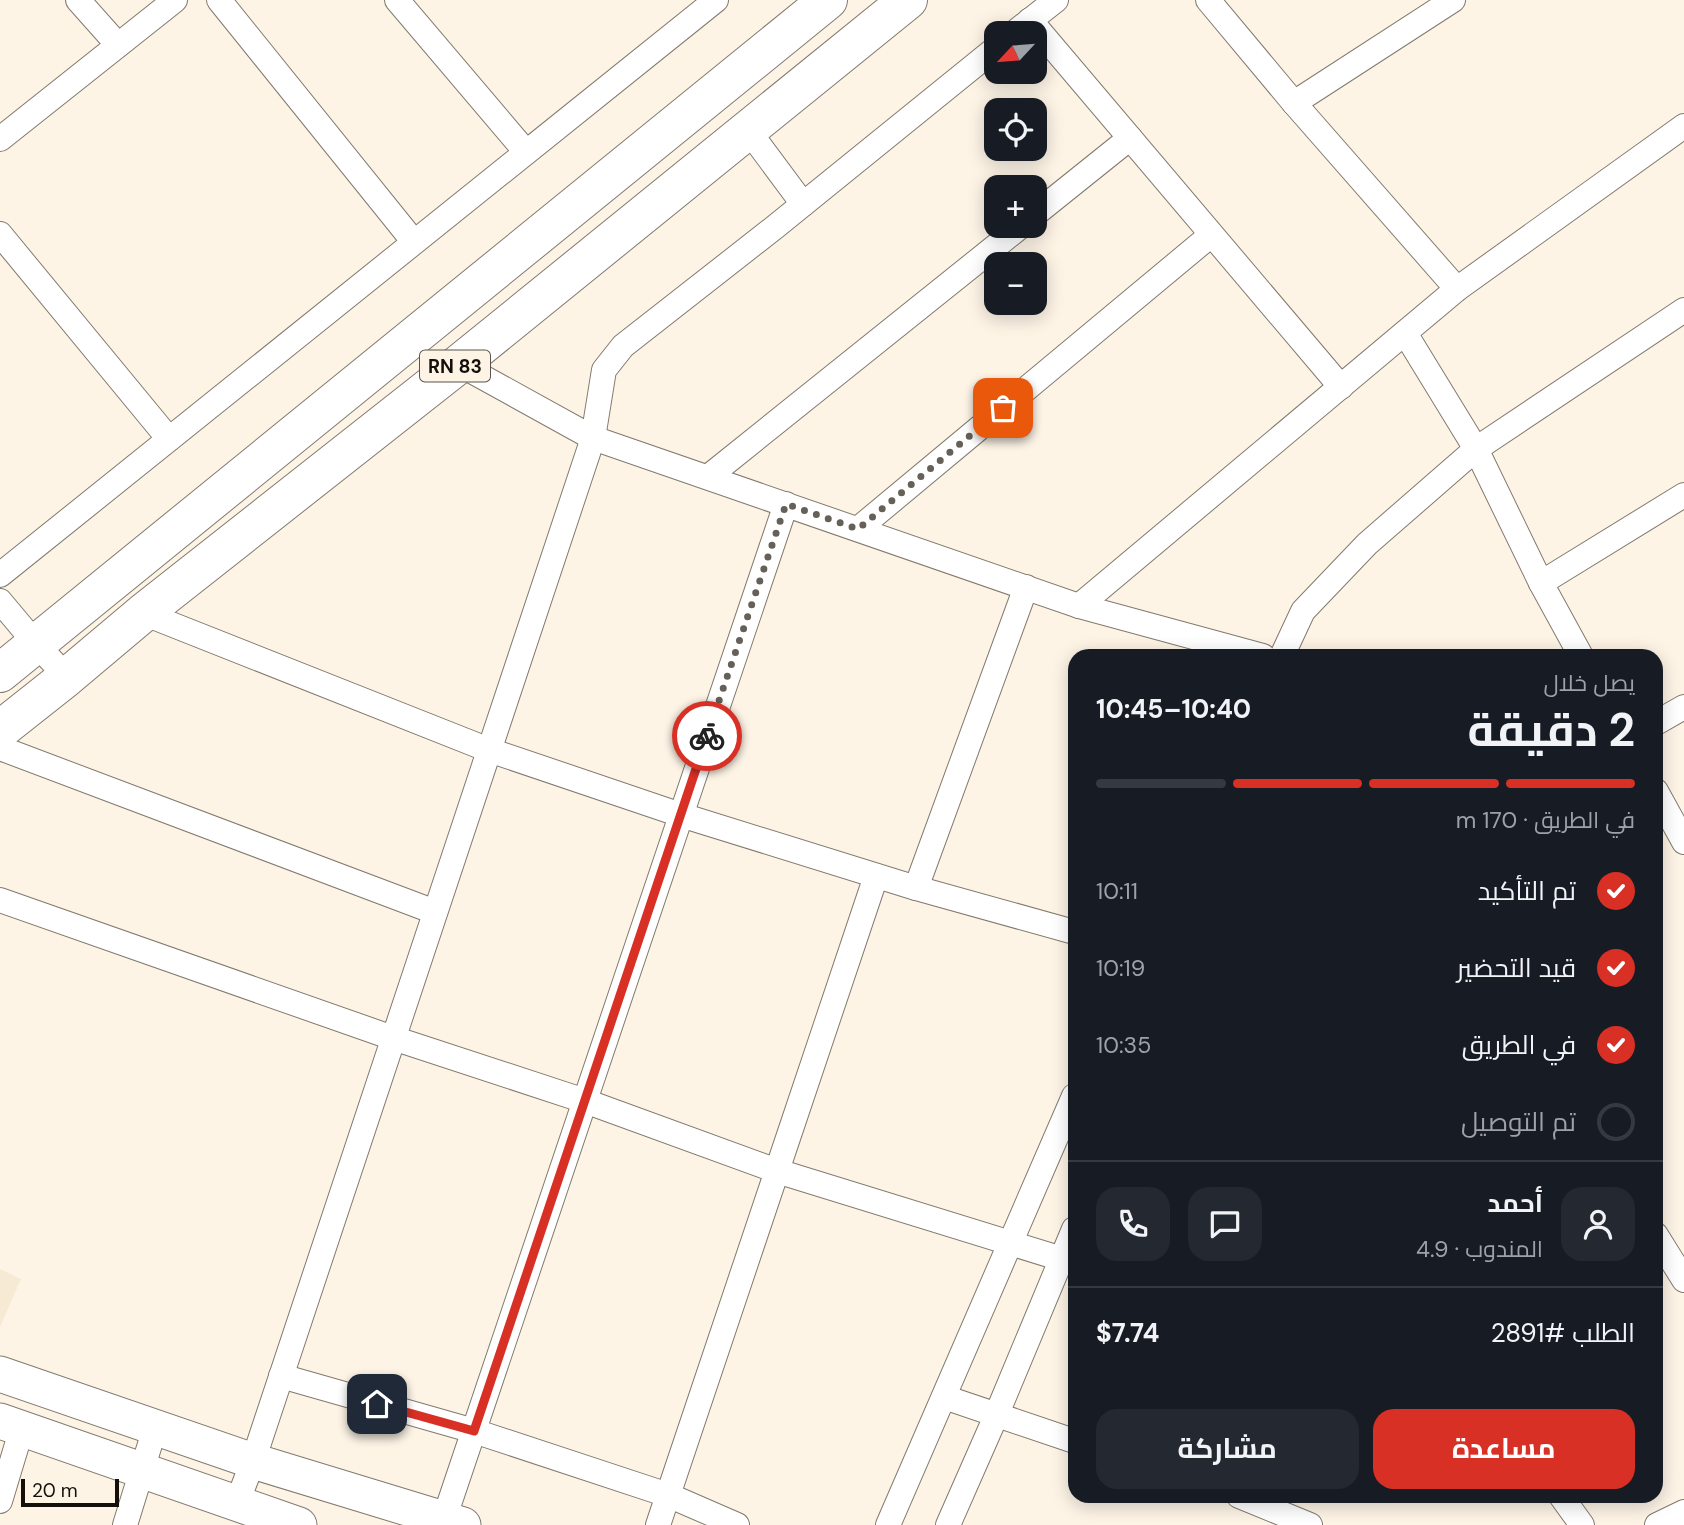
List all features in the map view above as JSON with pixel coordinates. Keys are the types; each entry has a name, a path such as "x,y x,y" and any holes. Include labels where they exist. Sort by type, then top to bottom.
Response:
{"main road":[{"name":"RN 83","path":"0,673 828,0"},
{"name":"RN 83","path":"0,730 908,0"},
{"path":"0,1374 253,1461 450,1523"},
{"path":"11,1425 299,1525"}],"street":[{"path":"78,0 118,45"},
{"path":"0,139 174,0"},
{"path":"219,0 414,242"},
{"path":"397,0 526,152"},
{"path":"0,575 716,0"},
{"path":"1030,21 1056,0"},
{"path":"1208,0 1457,289"},
{"path":"1294,103 1453,0"},
{"path":"1047,53 1130,138 1341,387"},
{"path":"237,1503 593,438 604,370 623,346 984,58"},
{"path":"1079,606 1457,289 1684,126"},
{"path":"748,130 803,204"},
{"path":"1047,205 1130,138"},
{"path":"0,234 169,439"},
{"path":"858,529 1211,235"},
{"path":"708,477 1006,238"},
{"path":"1285,649 1303,611 1367,544 1476,449 1684,310"},
{"path":"1405,334 1476,449 1577,649"},
{"path":"458,364 593,438 1079,606 1237,649"},
{"path":"1542,583 1684,495"},
{"path":"450,1523 474,1431 786,504"},
{"path":"916,888 1026,587"},
{"path":"0,601 67,677"},
{"path":"143,613 489,750 681,816 916,888 1068,930"},
{"path":"1663,719 1684,707"},
{"path":"0,748 435,912"},
{"path":"1663,804 1684,842"},
{"path":"658,1525 876,876"},
{"path":"0,900 393,1038 585,1101 777,1171 1062,1259"},
{"path":"888,1525 1068,1110"},
{"path":"948,1525 1068,1244"},
{"path":"1663,1246 1684,1280"},
{"path":"281,1377 474,1431 668,1495 737,1525"},
{"path":"944,1397 1068,1439"},
{"path":"0,1501 11,1425"},
{"path":"125,1525 155,1428"},
{"path":"1256,1503 1310,1525"},
{"path":"1566,1503 1583,1525"},
{"path":"1657,1525 1684,1511"}],"shaded area":[{"path":"0,1269 21,1279 0,1327"}],"way so far":[{"path":"707,736 786,504 858,529 1003,408"}],"route":[{"path":"377,1404 474,1431 707,736"}]}
